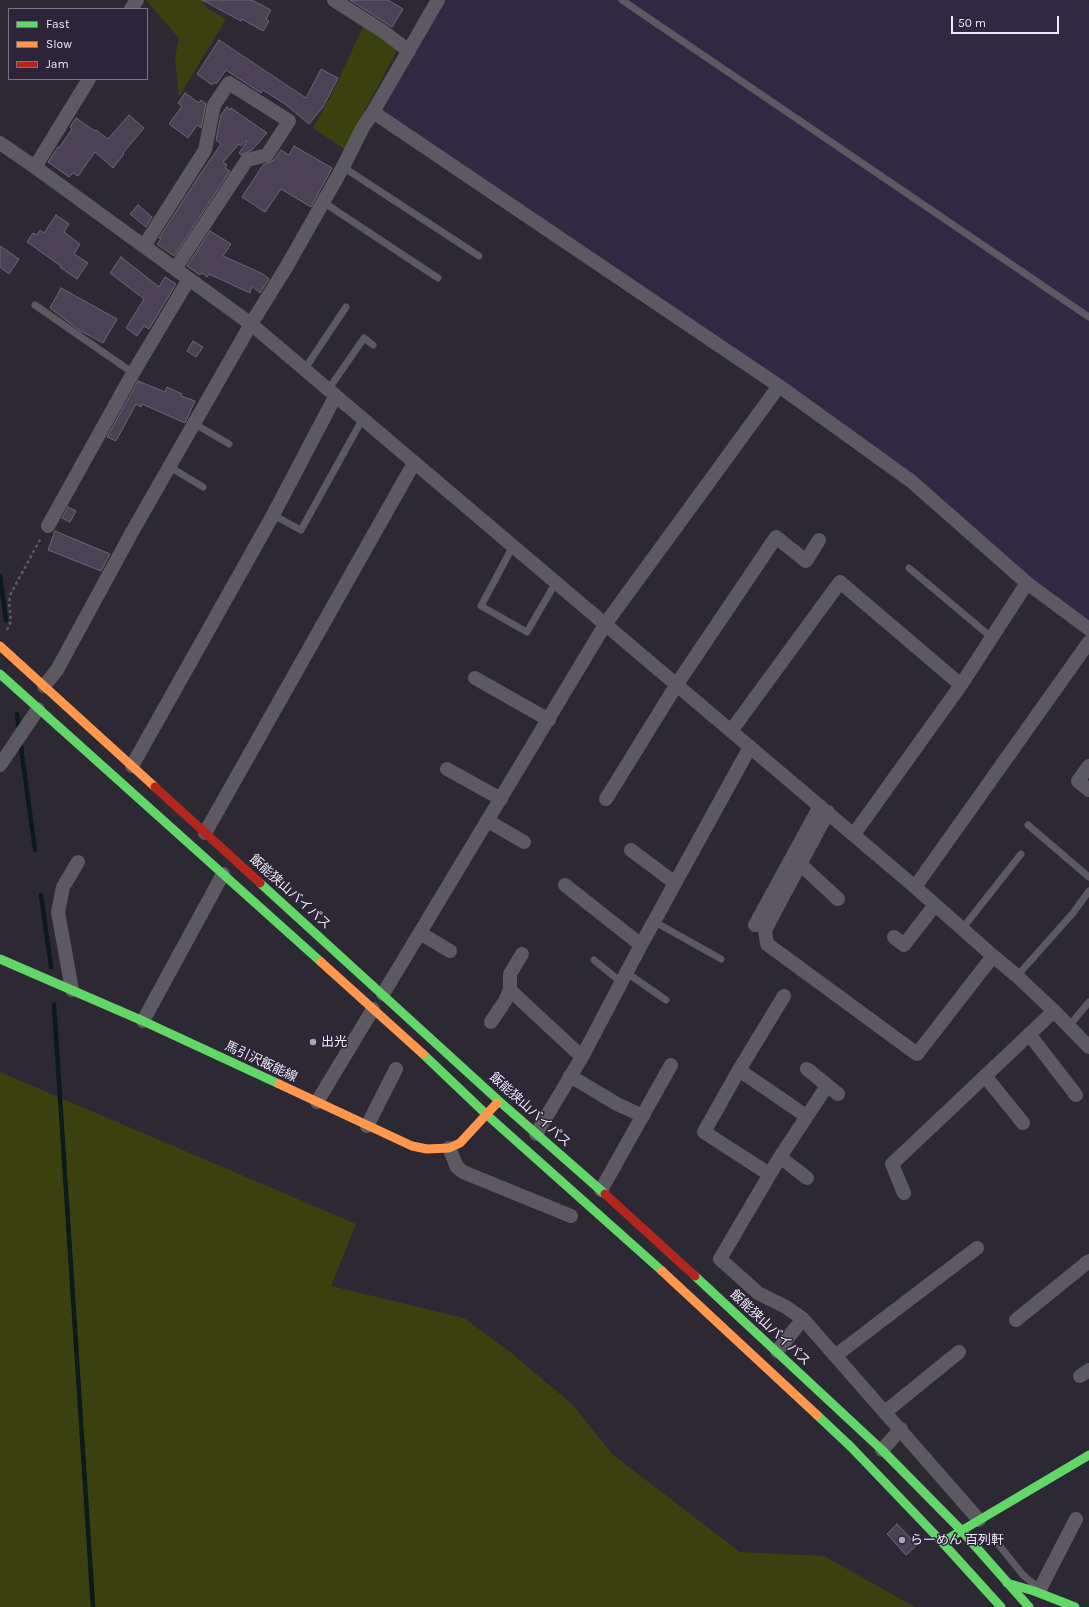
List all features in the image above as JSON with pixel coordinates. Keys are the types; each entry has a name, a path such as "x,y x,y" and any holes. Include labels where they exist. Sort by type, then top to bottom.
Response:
{"main road":[{"name":"飯能狭山バイパス","path":"0,646 499,1101 601,1190 777,1351 882,1450 961,1530 1029,1607"},
{"path":"0,674 373,1009 487,1115 702,1307 851,1447 942,1542 1001,1607"},
{"name":"馬引沢飯能線","path":"0,959 143,1021 412,1146 426,1149 449,1148"},
{"path":"449,1148 460,1143 499,1101"},
{"path":"942,1542 1089,1454"},
{"path":"1007,1583 1043,1592 1074,1607"}],"street":[{"path":"334,0 365,19 409,51"},
{"path":"44,686 57,670 251,324 287,266 343,167 363,128 438,0"},
{"path":"35,167 88,80"},
{"path":"144,246 205,150 214,105 229,83 289,121 267,155 247,160 175,269"},
{"path":"373,112 779,386 911,481 1027,583 1089,629"},
{"path":"0,143 251,324 362,420 606,623 731,731 854,834 1017,976 1089,1047"},
{"path":"48,526 133,373 189,279"},
{"path":"383,994 606,623 779,386"},
{"path":"132,766 273,515 332,394"},
{"path":"205,833 414,463"},
{"path":"606,799 677,684 776,537 806,561 819,540"},
{"path":"731,731 840,582 961,686"},
{"path":"854,834 961,686 990,638 1027,583"},
{"path":"915,887 1089,642"},
{"path":"475,678 548,720"},
{"path":"0,765 38,709"},
{"path":"536,1134 582,1057 641,945 750,747"},
{"path":"1089,766 1078,781 1089,790"},
{"path":"447,769 501,799"},
{"path":"824,809 800,864 765,930 767,944 917,1054 993,956"},
{"path":"755,925 824,809"},
{"path":"488,821 524,842"},
{"path":"632,850 675,883"},
{"path":"72,990 58,912 63,887 78,862"},
{"path":"800,864 838,899"},
{"path":"143,1021 223,874"},
{"path":"565,885 641,945"},
{"path":"894,937 904,945 934,904"},
{"path":"420,933 450,951"},
{"path":"491,1022 510,990 510,974 522,954"},
{"path":"510,990 582,1057"},
{"path":"769,1174 704,1132 739,1070 784,996"},
{"path":"317,1102 373,1009"},
{"path":"904,1193 892,1164 1054,1011"},
{"path":"1029,1034 1076,1094"},
{"path":"601,1190 672,1065"},
{"path":"367,1126 396,1069"},
{"path":"807,1069 832,1090 806,1116 769,1174 720,1259 758,1293 786,1307 803,1319 979,1520"},
{"path":"739,1070 806,1116"},
{"path":"570,1076 617,1104 643,1116"},
{"path":"985,1076 1023,1123"},
{"path":"449,1148 458,1167 463,1172 571,1216"},
{"path":"780,1157 806,1178"},
{"path":"836,1356 977,1248"},
{"path":"1016,1320 1089,1261"},
{"path":"777,1351 803,1319"},
{"path":"885,1412 959,1352"},
{"path":"882,1450 900,1429"},
{"path":"1043,1592 1076,1519"}],"lane":[{"path":"622,0 1089,318"},
{"path":"343,167 479,256"},
{"path":"323,202 438,278"},
{"path":"35,305 133,373"},
{"path":"304,370 346,307"},
{"path":"332,394 364,338 373,345"},
{"path":"273,515 301,530 362,420"},
{"path":"195,424 229,444"},
{"path":"170,467 203,487"},
{"path":"513,546 481,606 527,632 556,582"},
{"path":"909,568 990,638"},
{"path":"1028,825 1089,877"},
{"path":"962,929 1021,854"},
{"path":"1017,976 1073,913 1089,891"},
{"path":"655,922 721,959"},
{"path":"594,960 666,1000"},
{"path":"1069,1026 1089,1002"},
{"path":"999,1545 1023,1575 1043,1592"}],"path":[{"path":"6,633 11,621 9,602 11,593 48,526"}],"shaded area":[{"path":"445,0 1083,0 1089,4 1089,624 1059,605 921,488 382,111"}],"green space":[{"path":"146,0 201,0 207,8 226,19 179,97 175,58 179,38"},
{"path":"363,27 398,49 344,149 313,128 331,96"},
{"path":"0,1072 356,1224 331,1286 464,1318 510,1352 572,1404 613,1455 740,1552 824,1556 915,1607 0,1607"}],"building":[{"path":"202,0 252,0 271,10 266,19 269,21 263,31"},
{"path":"350,0 388,0 403,9 392,27"},
{"path":"219,40 306,98 321,69 338,78 323,107 309,124 285,104 263,90 261,93 226,70 216,84 214,82 212,85 197,74"},
{"path":"185,93 199,103 201,100 206,104 201,128 197,125 188,138 169,124 182,106 178,103"},
{"path":"227,107 230,110 231,108 267,133 252,150 241,155 239,153 247,141 246,140 241,146 239,144 223,162 227,165 225,168 230,171 174,256 157,244 161,239 159,238 221,144 216,140 221,115"},
{"path":"129,115 144,128 123,153 124,154 113,168 95,152 78,176 73,173 69,177 48,162 72,129 70,127 76,118 108,139"},
{"path":"294,146 332,168 311,207 281,189 265,212 242,197 263,165 274,160 281,150 289,155"},
{"path":"138,205 152,217 146,227 130,214"},
{"path":"56,215 69,224 64,232 80,244 74,254 88,263 77,279 27,242 33,233 37,235 40,230 44,233"},
{"path":"210,231 231,244 223,256 263,274 269,279 260,293 252,286 250,293 209,274 207,277 202,273 200,275 187,266"},
{"path":"0,246 19,259 9,274 0,267"},
{"path":"121,257 159,287 165,277 176,284 149,329 144,326 137,336 126,328 144,299 110,273"},
{"path":"61,288 117,319 103,343 79,330 50,308"},
{"path":"193,341 203,347 196,357 187,351"},
{"path":"138,381 165,392 167,387 182,394 181,396 195,401 185,423 142,404 141,407 136,404 116,441 107,437"},
{"path":"68,507 76,511 70,522 62,518"},
{"path":"55,531 110,554 101,571 48,550"},
{"name":"らーめん 百列軒","path":"897,1524 917,1545 906,1555 887,1534"}],"waterway":[{"path":"0,576 6,620"},
{"path":"17,714 19,731"},
{"path":"20,740 35,850"},
{"path":"41,895 51,967"},
{"path":"54,1005 93,1607"}],"traffic: fast":[{"path":"0,674 321,962"},
{"path":"260,883 499,1101 605,1194"},
{"path":"0,959 143,1021 279,1084"},
{"path":"423,1054 487,1115 662,1271"},
{"path":"695,1276 882,1450 961,1530 1029,1607"},
{"path":"817,1415 851,1447 942,1542 1001,1607"},
{"path":"949,1538 1089,1455"},
{"path":"1007,1583 1034,1591 1075,1607"}],"traffic: slow":[{"path":"0,646 155,787"},
{"path":"321,962 423,1054"},
{"path":"279,1084 412,1146 427,1149 449,1148 460,1143 497,1103"},
{"path":"662,1271 817,1415"}],"traffic: jam":[{"path":"155,787 260,883"},
{"path":"605,1194 695,1276"}],"place":[{"name":"出光","path":"313,1042"},
{"name":"らーめん 百列軒","path":"902,1540"}]}
